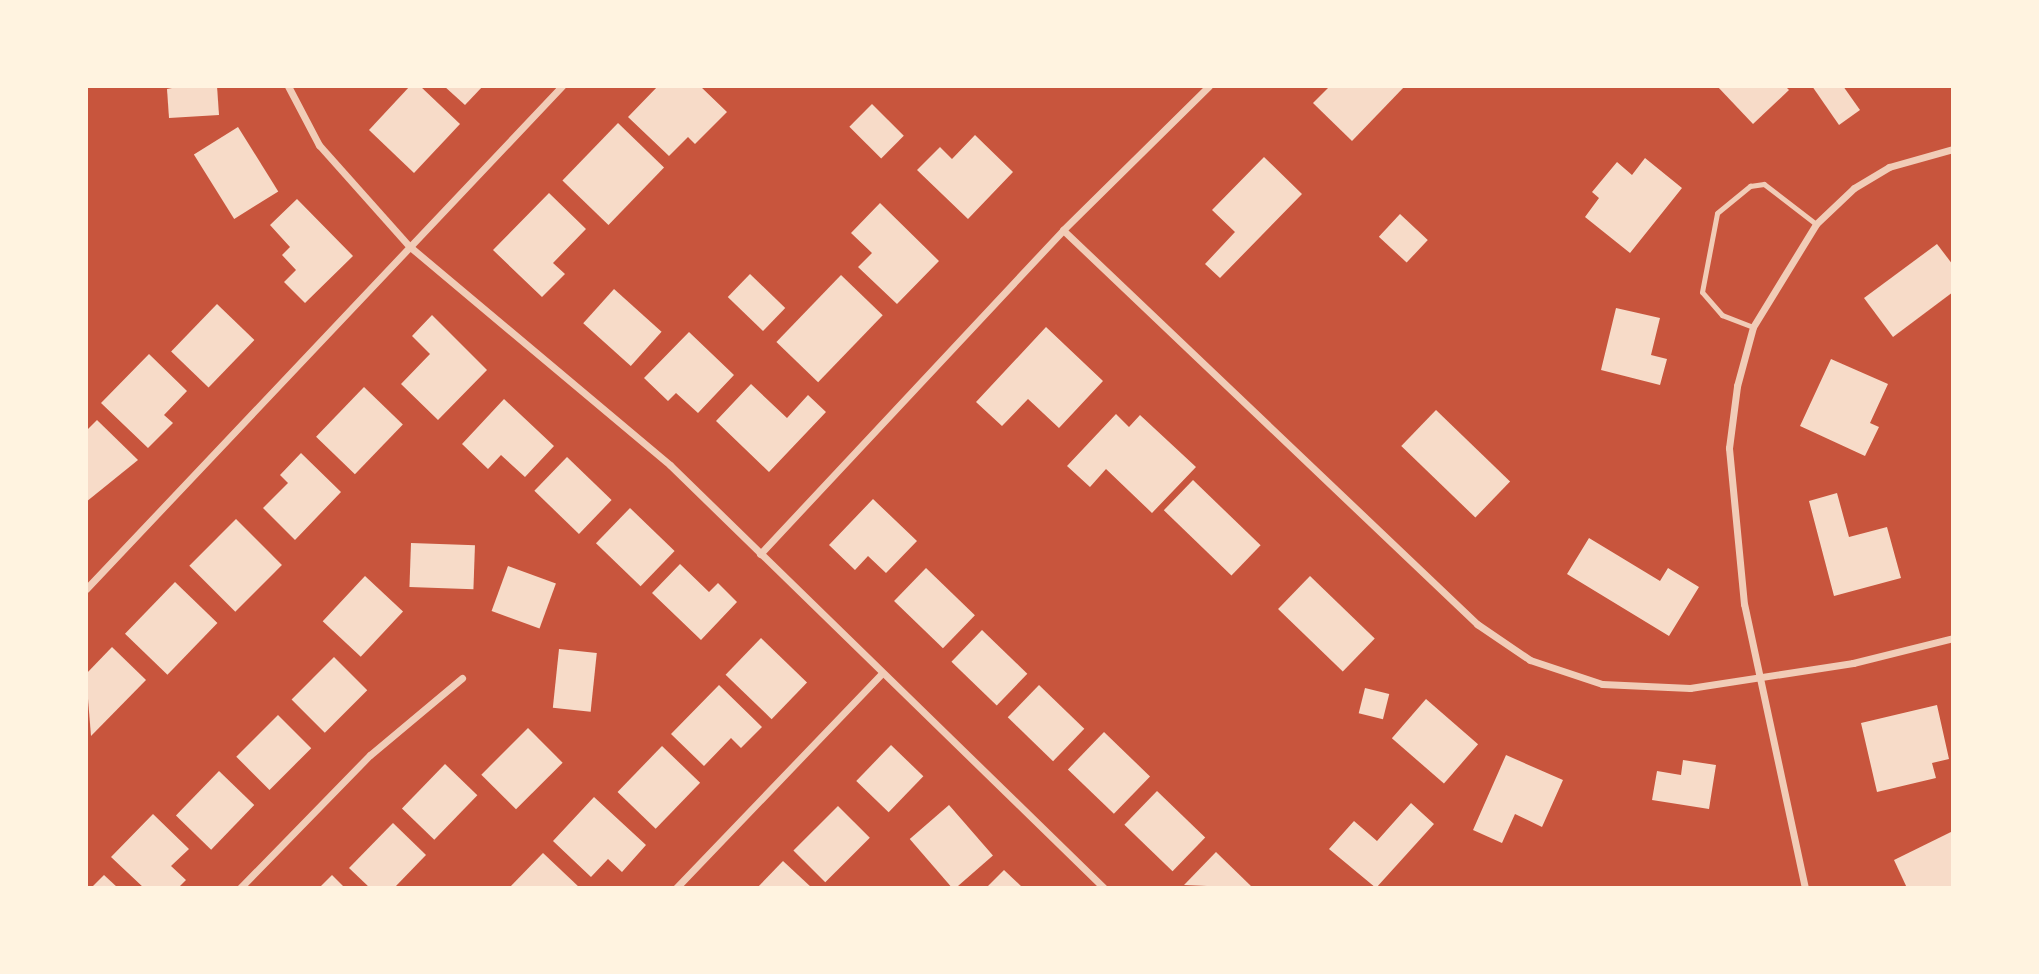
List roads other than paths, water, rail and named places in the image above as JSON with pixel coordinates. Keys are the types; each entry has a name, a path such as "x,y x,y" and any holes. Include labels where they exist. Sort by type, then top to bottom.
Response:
{"street":[{"path":"288,86 319,145 409,246 670,466 1104,888"},
{"path":"86,589 562,86"},
{"path":"760,554 1063,230 1209,86"},
{"path":"1805,888 1758,678 1731,510 1729,448 1753,327 1816,224 1854,188 1889,167 1953,149"},
{"path":"1063,230 1477,624 1530,660 1602,684 1690,688 1758,678 1953,638"},
{"path":"676,888 881,674"},
{"path":"240,888 370,755 462,678"}],"lane":[{"path":"1753,327 1722,314 1702,292 1717,213 1750,186 1764,184 1816,224"}]}
